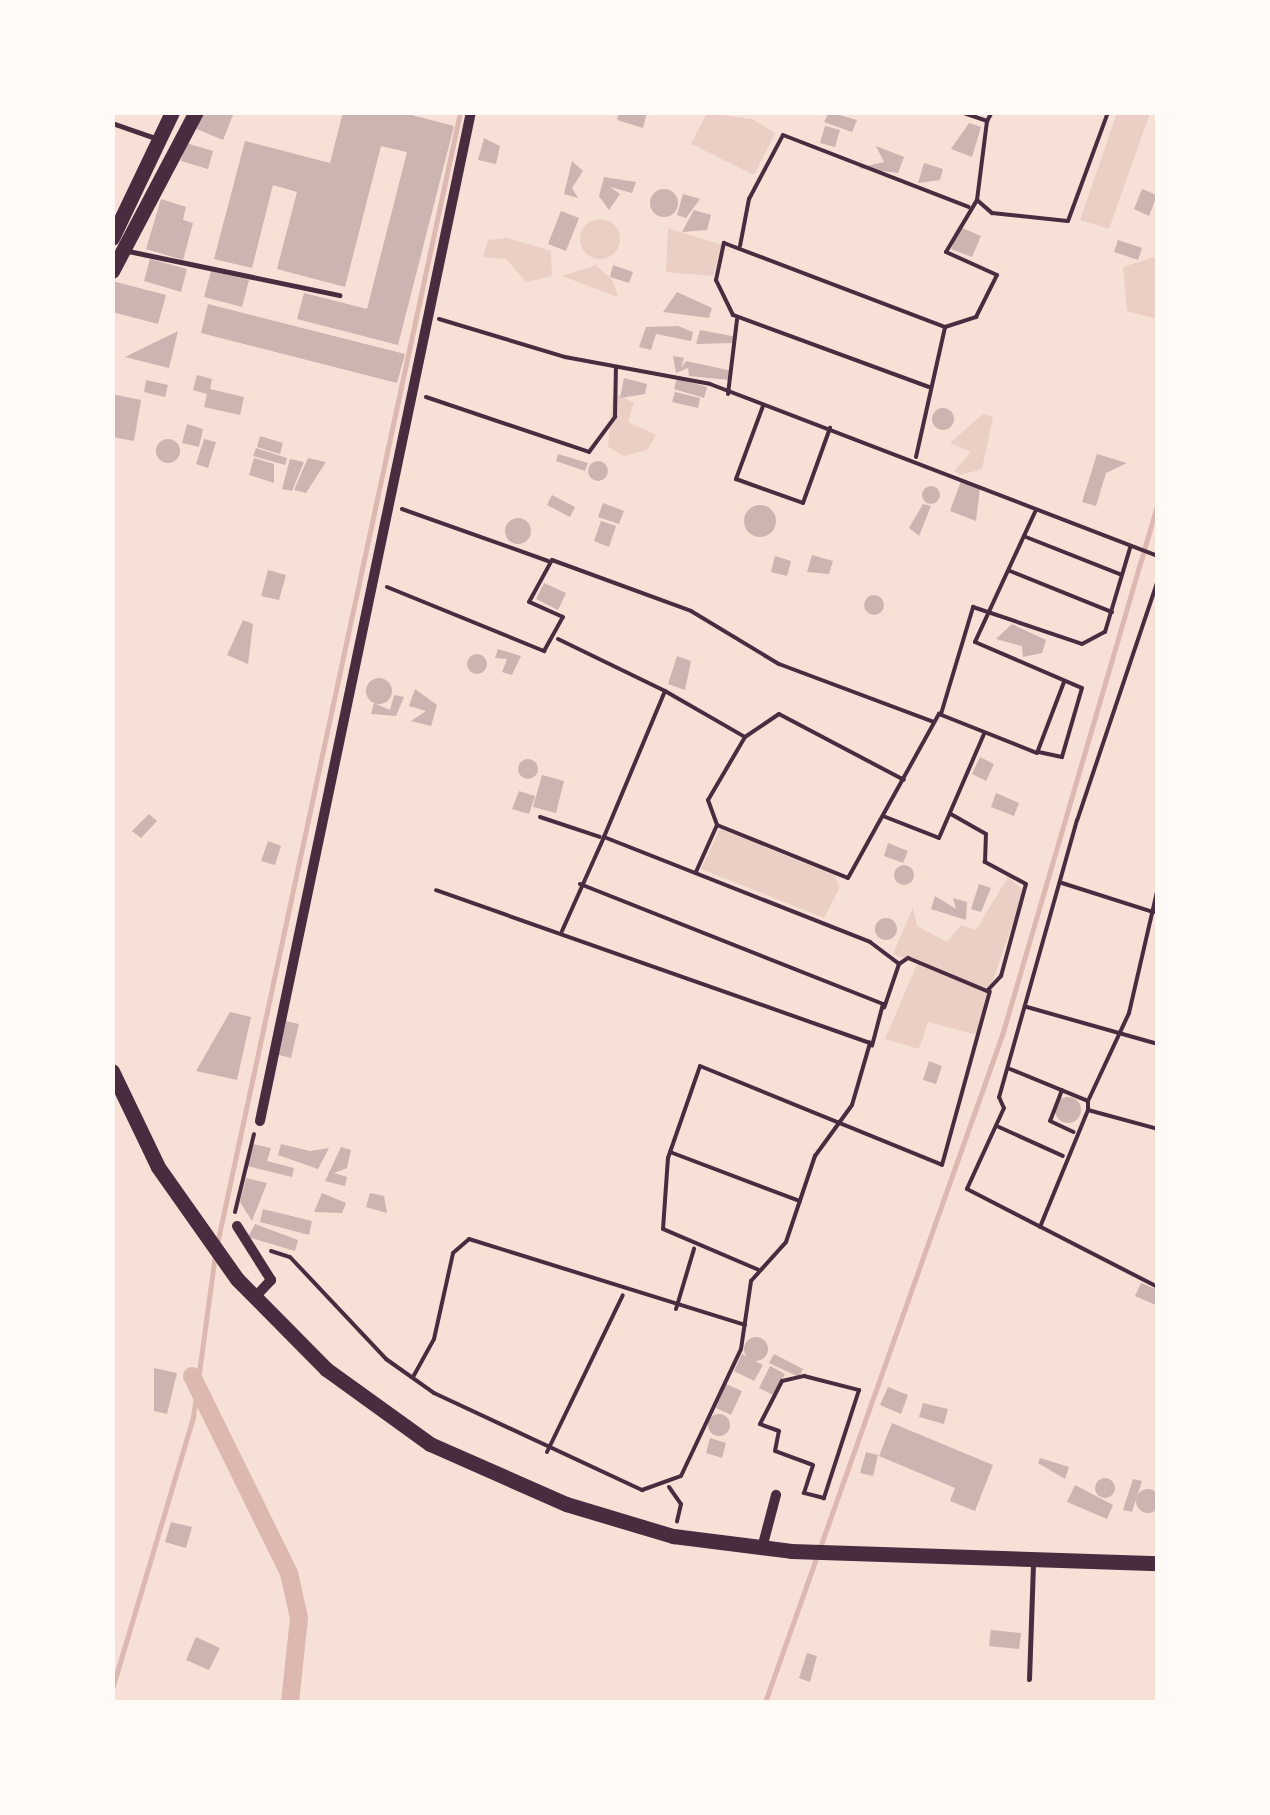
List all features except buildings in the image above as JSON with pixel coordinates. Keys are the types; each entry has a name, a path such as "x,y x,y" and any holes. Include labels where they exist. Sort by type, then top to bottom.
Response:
{"main road":[{"path":"112,238 172,112"},
{"path":"112,271 128,251 196,112"},
{"path":"112,1071 194,1222 237,1279 338,1379 430,1444 566,1504 673,1536 791,1551 1158,1563"}],"street":[{"path":"259,1125 471,112"},
{"path":"237,1226 253,1258 271,1280 254,1298"},
{"path":"762,1548 776,1495"}],"lane":[{"path":"112,123 160,140"},
{"path":"128,251 338,294"},
{"path":"1029,1680 1033,1559"}],"path":[{"path":"962,112 986,121"},
{"path":"728,394 738,318 716,280 724,242 946,327 976,318 996,275 946,252 969,207 977,200 986,121 992,112"},
{"path":"977,200 992,212 1073,220 1108,112"},
{"path":"740,246 749,199 783,135 969,207"},
{"path":"430,316 728,394 916,457 1035,512 1158,556"},
{"path":"738,318 929,387"},
{"path":"916,457 929,387 946,327"},
{"path":"413,392 589,452 615,417 616,367"},
{"path":"763,406 736,479 803,502 830,428"},
{"path":"389,505 691,611 779,664 934,722"},
{"path":"940,714 984,734 1062,757 1082,688 976,643 1035,512"},
{"path":"1026,536 1122,575"},
{"path":"717,825 848,878 940,714 970,611 991,607 1082,644 1105,632 1130,548"},
{"path":"373,582 544,651 558,638 564,617 528,602 548,561"},
{"path":"1009,571 1112,612"},
{"path":"1158,580 1062,883 997,1126 968,1192 1158,1287"},
{"path":"558,638 745,737"},
{"path":"1038,752 1064,682"},
{"path":"562,931 665,692"},
{"path":"696,872 717,825 708,800 745,737 779,714 904,780"},
{"path":"883,816 937,839 984,734"},
{"path":"759,1270 694,1248 662,1226 670,1152 702,1065 942,1165 990,991 1027,889 985,862 985,833 950,814"},
{"path":"540,816 602,836 870,942 899,964"},
{"path":"1062,883 1154,912"},
{"path":"580,884 884,1008"},
{"path":"1040,1228 1063,1156 1122,1032 1157,888"},
{"path":"436,890 562,931 872,1047"},
{"path":"669,1487 745,1326 759,1270 786,1242 814,1156 841,1126 899,964 908,958 990,991"},
{"path":"1027,1007 1158,1044"},
{"path":"1010,1068 1088,1101"},
{"path":"1062,1090 1050,1121 1074,1132"},
{"path":"1088,1110 1158,1129"},
{"path":"237,1226 238,1188 259,1125"},
{"path":"997,1126 1063,1156"},
{"path":"670,1152 800,1201"},
{"path":"413,1377 462,1242 623,1294 745,1326"},
{"path":"676,1309 694,1248"},
{"path":"253,1258 290,1257 413,1377 547,1452 642,1490 669,1487"},
{"path":"547,1452 623,1294"},
{"path":"804,1376 827,1386 832,1377 859,1390 824,1498 804,1493 813,1466 775,1451 780,1431 760,1424 782,1381 804,1376"},
{"path":"669,1487 682,1504 673,1536"}],"shaded area":[{"path":"707,113 752,119 775,133 754,175 691,144"},
{"path":"1117,113 1150,113 1109,229 1080,220"},
{"path":"600,219 614,225 620,239 614,253 600,259 586,253 580,239 586,225"},
{"path":"668,228 722,245 713,276 666,272"},
{"path":"507,238 551,251 552,276 526,282 506,259 483,257 488,240"},
{"path":"1158,256 1157,319 1127,311 1123,267"},
{"path":"596,265 613,281 618,297 562,276"},
{"path":"613,392 634,403 628,422 656,435 647,450 624,456 608,447"},
{"path":"983,414 993,417 982,469 961,475 954,471 971,452 950,443"},
{"path":"720,829 834,875 840,887 824,918 701,869"},
{"path":"1008,877 1024,891 990,989 893,954 913,907 917,926 947,942 961,925 976,930"},
{"path":"917,964 987,993 977,1035 928,1022 919,1049 885,1039"}],"waterway":[{"path":"217,1244 460,112"},
{"path":"765,1702 1002,1035 1158,502"},
{"path":"112,1689 193,1417 215,1254"},
{"path":"192,1376 289,1573 299,1618 290,1702"}]}
